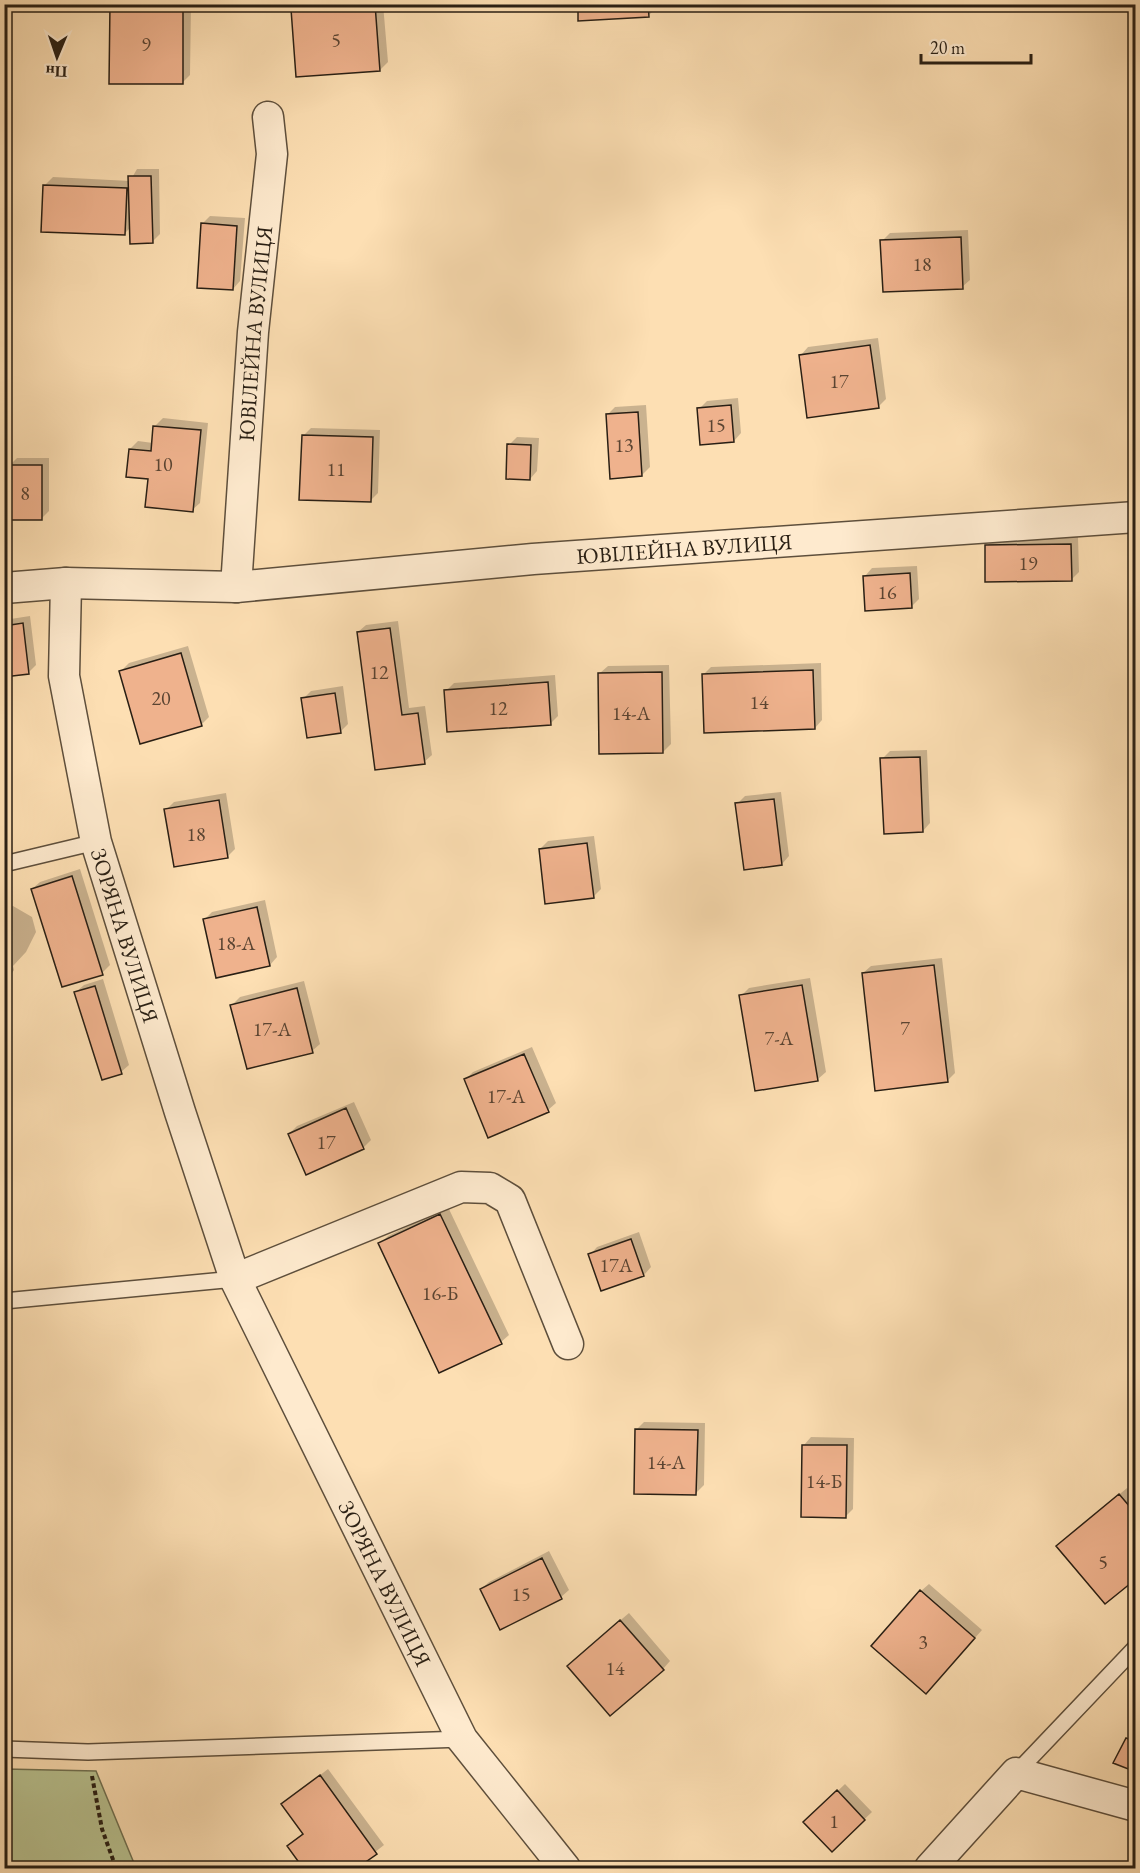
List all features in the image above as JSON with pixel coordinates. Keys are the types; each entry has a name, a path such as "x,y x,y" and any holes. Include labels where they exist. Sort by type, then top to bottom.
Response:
{"street":[{"name":"ЮВІЛЕЙНА ВУЛИЦЯ","path":"236,587 253,332 272,154 268,117"},
{"name":"ЮВІЛЕЙНА ВУЛИЦЯ","path":"4,588 66,583 236,587 533,559 1136,517"},
{"name":"ЗОРЯНА ВУЛИЦЯ","path":"66,583 64,676 96,842 235,1279 462,1739 565,1869"},
{"path":"235,1279 461,1187 490,1188 510,1200 568,1344"},
{"path":"930,1869 1016,1773 1136,1806"}],"lane":[{"path":"4,864 96,842"},
{"path":"4,1301 235,1279"},
{"path":"1016,1773 1136,1647"},
{"path":"4,1749 88,1752 462,1739"}],"path":[{"path":"88,1752 102,1829 116,1869"}],"green space":[{"path":"5,1769 96,1771 136,1868 5,1868"}],"building":[{"path":"110,4 183,4 183,84 109,84"},
{"path":"341,4 375,4 380,71 296,77 291,9"},
{"path":"578,4 648,4 649,17 578,21"},
{"path":"128,176 151,176 153,243 130,244"},
{"path":"43,185 127,188 125,235 41,232"},
{"path":"201,223 237,226 233,290 197,288"},
{"path":"961,237 963,289 883,292 880,240"},
{"path":"870,345 879,408 807,418 799,355"},
{"path":"731,405 734,442 700,445 697,408"},
{"path":"638,412 642,476 610,479 606,414"},
{"path":"153,426 201,430 193,512 145,507 148,479 126,477 129,449 151,451"},
{"path":"302,435 373,437 371,502 299,500"},
{"path":"507,444 531,445 530,480 506,479"},
{"path":"8,465 42,465 42,520 8,520"},
{"path":"1071,544 1072,581 985,582 985,545"},
{"path":"910,573 912,608 865,611 863,576"},
{"path":"23,623 29,674 4,677 4,626"},
{"path":"390,628 402,715 418,713 425,764 375,770 357,632"},
{"path":"181,653 202,726 140,744 119,671"},
{"path":"813,670 815,729 704,733 702,674"},
{"path":"662,672 663,753 599,754 598,673"},
{"path":"548,682 551,725 447,732 444,690"},
{"path":"335,693 341,733 307,738 301,698"},
{"path":"920,757 923,832 884,834 880,758"},
{"path":"774,799 782,865 744,870 735,803"},
{"path":"219,800 228,858 174,867 164,809"},
{"path":"587,843 594,898 545,904 539,849"},
{"path":"72,876 103,975 62,987 31,889"},
{"path":"257,907 270,966 216,978 203,919"},
{"path":"934,965 948,1082 875,1091 862,973"},
{"path":"802,985 818,1081 755,1091 739,995"},
{"path":"95,986 122,1074 102,1080 74,992"},
{"path":"297,988 313,1053 247,1069 230,1005"},
{"path":"524,1054 549,1112 488,1138 464,1079"},
{"path":"346,1108 364,1149 306,1175 288,1134"},
{"path":"440,1214 502,1344 439,1373 378,1243"},
{"path":"631,1239 644,1276 601,1291 588,1254"},
{"path":"635,1429 698,1430 696,1495 634,1494"},
{"path":"802,1445 847,1445 846,1518 801,1517"},
{"path":"1119,1494 1136,1514 1136,1579 1105,1604 1056,1546"},
{"path":"542,1558 562,1599 500,1630 480,1589"},
{"path":"920,1590 975,1638 926,1694 871,1646"},
{"path":"620,1620 664,1670 610,1716 567,1666"},
{"path":"1126,1738 1136,1742 1136,1772 1113,1763"},
{"path":"320,1775 377,1854 357,1868 303,1868 287,1846 303,1834 281,1804"},
{"path":"837,1790 865,1820 832,1852 803,1822"}]}
